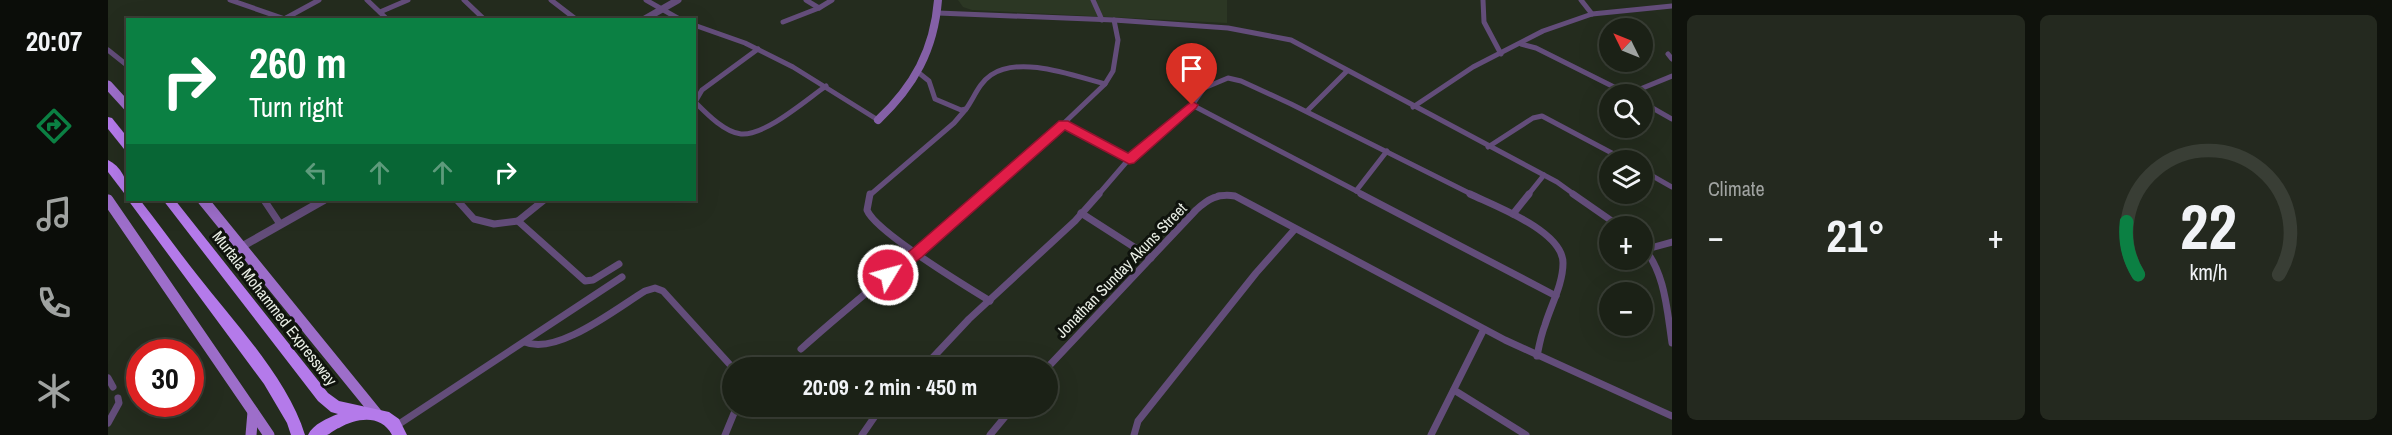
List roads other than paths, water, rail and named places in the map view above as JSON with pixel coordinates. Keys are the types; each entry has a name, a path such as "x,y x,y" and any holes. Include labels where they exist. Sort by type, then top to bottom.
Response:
{"highway":[{"path":"108,121 126,144"},
{"path":"108,164 126,187"},
{"path":"135,201 258,365 298,427 298,435"},
{"name":"Murtala Mohammed Expressway","path":"170,201 323,397 336,406 374,413"},
{"path":"315,435 344,417 374,413 390,419 398,431"}],"main road":[{"path":"878,120 895,106 919,73 933,41 938,0"},
{"path":"108,85 126,105"},
{"path":"108,200 155,272 208,344 269,435"},
{"name":"Murtala Mohammed Expressway","path":"204,201 374,413"},
{"path":"251,435 253,412"}],"street":[{"path":"230,0 284,18"},
{"path":"289,18 319,0"},
{"path":"367,0 386,18"},
{"path":"380,12 408,0"},
{"path":"464,0 483,18"},
{"path":"551,0 574,18"},
{"path":"646,0 677,18"},
{"path":"647,18 678,0"},
{"path":"806,0 819,8"},
{"path":"783,22 819,8 832,0"},
{"path":"1093,0 1102,20"},
{"path":"1483,0 1482,15 1489,35 1501,54"},
{"path":"1581,0 1592,14"},
{"path":"1413,107 1473,67 1543,31 1592,14 1672,6"},
{"path":"938,13 1114,20 1228,28 1290,40 1544,175 1605,216"},
{"path":"801,349 866,292 917,253 1064,124 1105,84 1113,71 1118,40 1114,20"},
{"path":"696,26 758,49 826,86 878,120"},
{"path":"1521,44 1536,48 1608,84"},
{"path":"696,100 702,90 758,49"},
{"path":"108,50 126,64"},
{"path":"990,301 947,275 871,217 866,208 866,200 872,191 954,123 989,76 1005,70 1027,67 1047,69 1105,84"},
{"path":"1307,111 1347,72"},
{"path":"919,73 929,81 935,99 962,110 966,109"},
{"path":"1652,84 1672,76"},
{"path":"933,357 969,319 1043,252 1129,159 1192,105 1204,87 1228,78 1241,81 1307,111 1513,214 1553,240 1563,261 1556,296 1544,326 1537,356"},
{"path":"696,103 702,110 737,133 749,134 826,86"},
{"path":"1192,105 1556,296"},
{"path":"1653,108 1672,119"},
{"path":"1488,147 1533,118 1542,116 1606,150"},
{"path":"1064,124 1129,159"},
{"path":"1356,191 1387,152"},
{"path":"1513,214 1544,175"},
{"path":"1653,176 1672,187"},
{"name":"Jonathan Sunday Akuns Street","path":"1057,357 1196,210 1217,194 1235,196 1295,229"},
{"path":"265,201 280,224"},
{"path":"241,247 322,201"},
{"path":"458,201 474,219 494,224 518,221 543,201"},
{"path":"1081,213 1151,258"},
{"path":"518,221 585,281 593,280 619,264"},
{"path":"1134,435 1137,421 1256,273 1295,229 1483,331 1672,416"},
{"path":"1653,246 1672,242"},
{"path":"1653,262 1666,303 1672,343"},
{"path":"398,431 622,277"},
{"path":"525,342 534,347 549,346 562,341 645,291 655,288 663,291 723,357"},
{"path":"1431,435 1483,331"},
{"path":"1454,390 1526,435"},
{"path":"108,423 119,403 118,398"},
{"path":"725,435 732,417"},
{"path":"861,435 874,417"},
{"path":"990,435 1005,417"}]}
